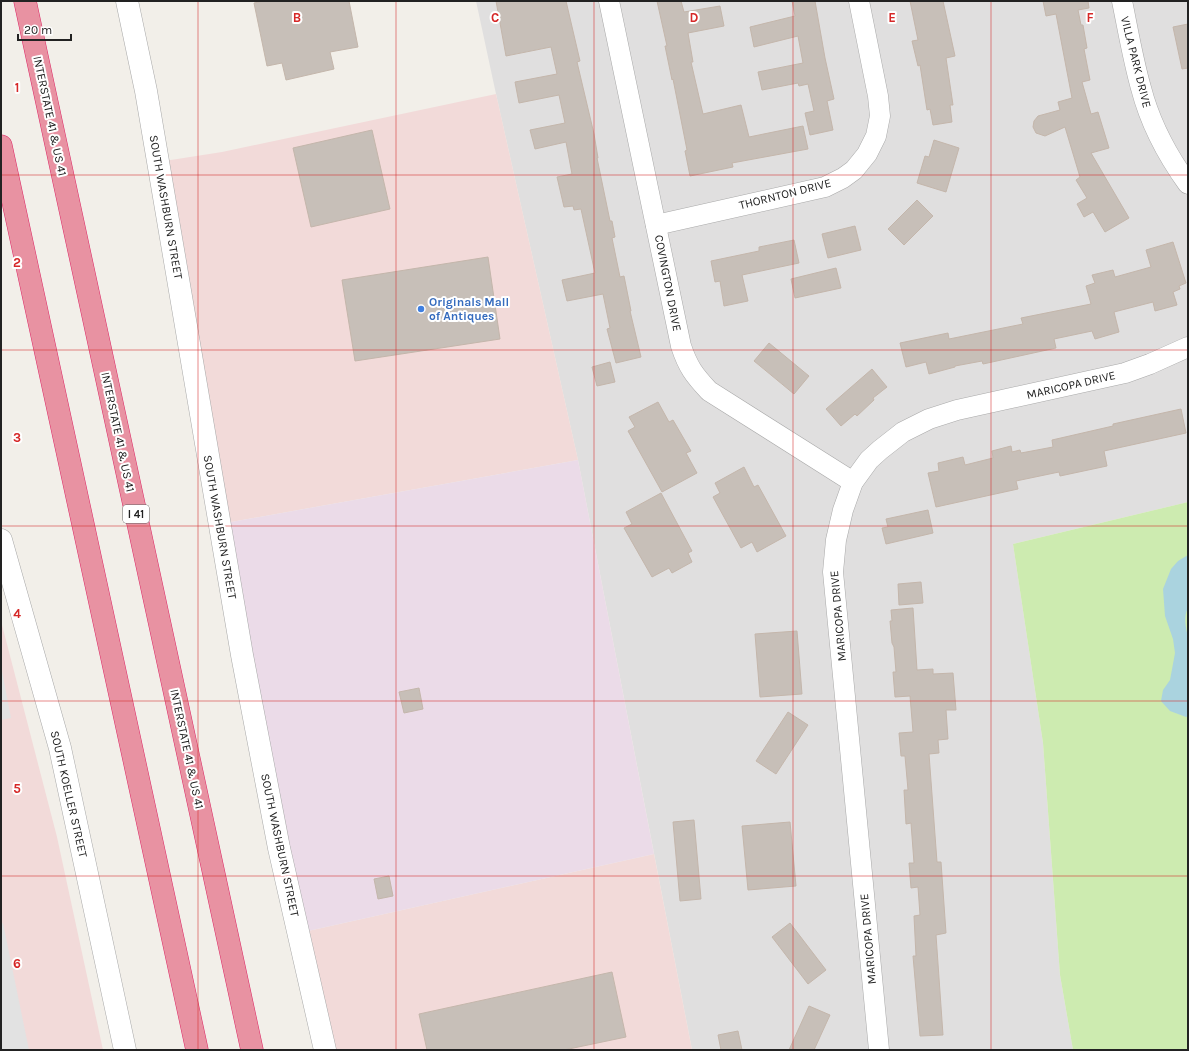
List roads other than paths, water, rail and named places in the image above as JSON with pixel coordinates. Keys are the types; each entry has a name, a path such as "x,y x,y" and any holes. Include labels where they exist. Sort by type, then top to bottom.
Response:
{"highway":[{"name":"INTERSTATE 41 & US 41","path":"25,1 252,1050"},
{"path":"1,146 197,1050"}],"street":[{"name":"SOUTH WASHBURN STREET","path":"127,1 146,91 242,655 279,848 325,1050"},
{"name":"COVINGTON DRIVE","path":"609,1 681,346 688,365 695,377 710,391 853,482"},
{"name":"THORNTON DRIVE","path":"656,225 825,187 844,178 855,170 867,154 876,136 880,116 878,96 859,1"},
{"name":"VILLA PARK DRIVE","path":"1122,1 1141,88 1149,112 1159,136 1188,184"},
{"name":"MARICOPA DRIVE","path":"879,1050 833,572 836,540 843,510 853,482 880,450 903,432 929,419 957,410 1125,373 1150,364 1188,347"},
{"name":"SOUTH KOELLER STREET","path":"1,540 60,748 125,1050"}],"water":[{"path":"1188,555 1188,608 1185,619 1188,637 1188,716 1186,717 1170,711 1161,701 1163,690 1170,680 1175,653 1173,639 1165,616 1163,589 1171,569 1178,561"}],"place":[{"name":"Originals Mall of Antiques","path":"421,309"}]}
